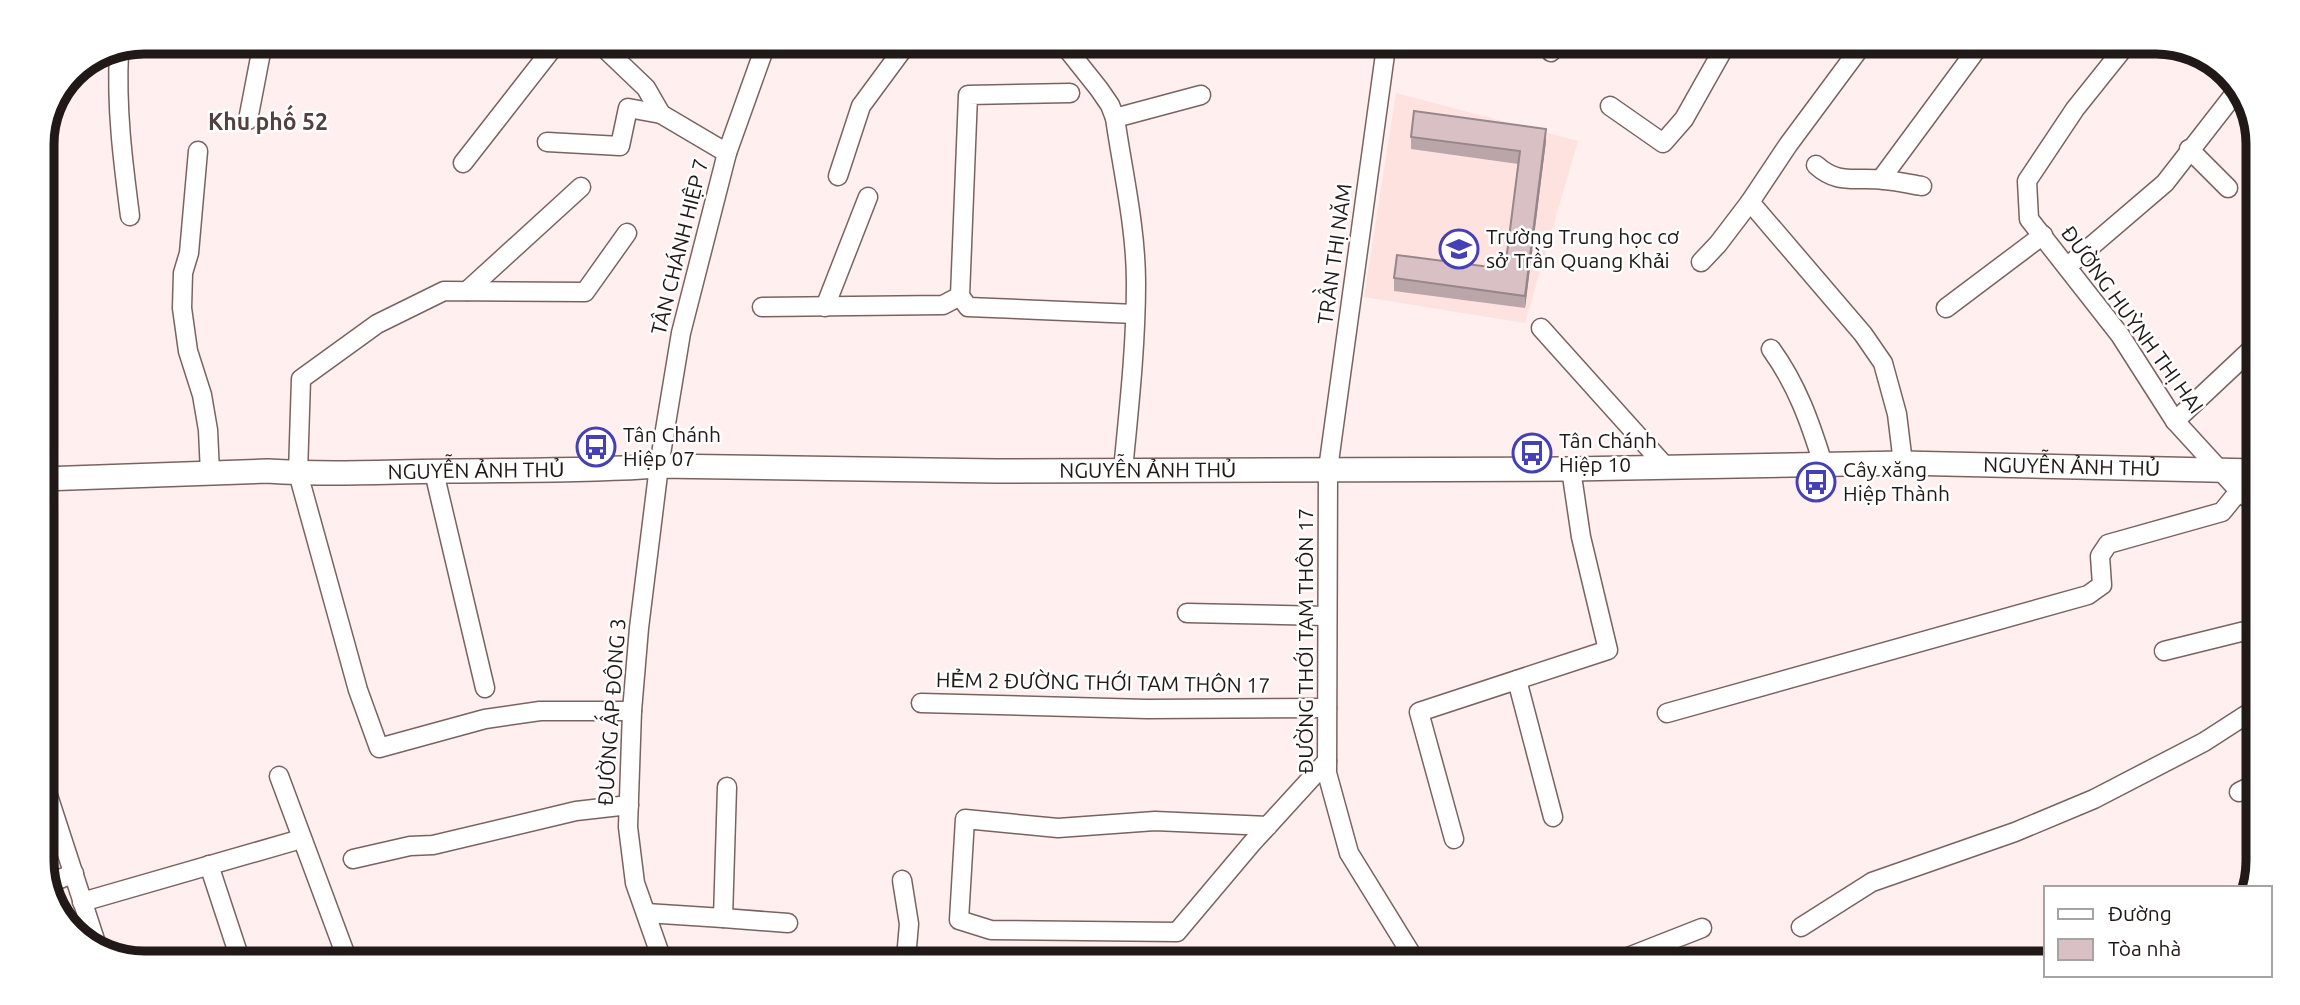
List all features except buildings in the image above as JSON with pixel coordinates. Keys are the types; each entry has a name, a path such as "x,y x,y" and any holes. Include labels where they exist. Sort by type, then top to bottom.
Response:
{"main road":[{"name":"NGUYỄN ẢNH THỦ","path":"54,479 267,471 434,472 659,466 996,471 1571,469 1903,463 2246,471"}],"street":[{"path":"248,120 261,54"},
{"path":"463,163 548,54"},
{"path":"610,54 646,88 661,114"},
{"name":"TÂN CHÁNH HIỆP 7","path":"659,466 681,332 727,153 762,54"},
{"path":"838,176 861,106 899,54"},
{"path":"1071,54 1099,89 1115,118 1132,215 1135,314 1123,470"},
{"name":"TRẦN THỊ NĂM","path":"1328,468 1385,54"},
{"path":"1610,106 1663,143 1684,119 1721,54"},
{"path":"1701,262 1718,244 1856,54"},
{"path":"1881,179 1974,54"},
{"name":"ĐƯỜNG HUỲNH THỊ HAI","path":"2119,54 2075,109 2027,181 2029,219 2120,335 2175,421 2246,497"},
{"path":"119,58 121,151 130,216"},
{"path":"1070,93 968,95 960,296 968,307 1135,314"},
{"path":"1115,118 1201,95"},
{"path":"2068,266 2165,183 2232,96"},
{"path":"547,142 620,146 628,108 661,114 727,153"},
{"path":"2189,149 2228,188"},
{"path":"198,151 189,253 183,273 182,308 188,351 202,395 208,430 210,473"},
{"path":"1816,165 1826,174 1840,179 1881,179 1922,186"},
{"path":"467,291 581,187"},
{"path":"825,307 868,197"},
{"path":"1749,202 1839,305 1883,363 1897,414 1903,463"},
{"path":"627,233 585,292 444,291 377,324 301,379 298,473 358,690 379,748 485,719 540,710 632,711"},
{"path":"1945,308 2043,236"},
{"path":"762,307 943,305 960,296"},
{"path":"1541,328 1665,466"},
{"path":"1771,349 1790,375 1812,427 1823,464"},
{"path":"2175,421 2246,354"},
{"name":"ĐƯỜNG ẤP ĐÔNG 3","path":"659,466 639,628 632,711 628,827 635,883 659,951"},
{"name":"ĐƯỜNG THỚI TAM THÔN 17","path":"1328,468 1326,773 1349,853 1409,951"},
{"path":"1454,839 1419,712 1608,650 1581,537 1571,469"},
{"path":"434,472 485,688"},
{"path":"1667,713 2088,595 2102,585 2099,556 2108,544 2222,512 2239,491"},
{"path":"1187,613 1327,616"},
{"path":"2164,651 2246,631"},
{"path":"1517,680 1553,817"},
{"name":"HẺM 2 ĐƯỜNG THỚI TAM THÔN 17","path":"921,703 1147,709 1327,708"},
{"path":"1801,927 1872,882 2015,832 2094,799 2204,742 2246,715"},
{"path":"1268,825 1154,821 1058,828 965,819 959,920 991,930 1177,932 1268,825 1327,761"},
{"path":"279,776 344,951"},
{"path":"723,918 727,787"},
{"path":"353,859 411,846 433,845 576,811 629,805"},
{"path":"54,813 93,935"},
{"path":"82,902 301,839"},
{"path":"209,865 237,951"},
{"path":"56,880 74,873"},
{"path":"902,880 909,924 907,951"},
{"path":"646,913 788,923"},
{"path":"1643,951 1702,928"}],"shaded area":[{"name":"Trường Trung học cơ sở Trần Quang Khải","path":"1396,93 1578,141 1525,323 1364,297"}],"place":[{"name":"Trường Trung học cơ sở Trần Quang Khải","path":"1459,249"},
{"name":"Tân Chánh Hiệp 07","path":"596,447"},
{"name":"Tân Chánh Hiệp 10","path":"1532,453"},
{"name":"Cây xăng Hiệp Thành","path":"1816,482"}],"district":[{"name":"Khu phố 52","path":"268,122"}]}
